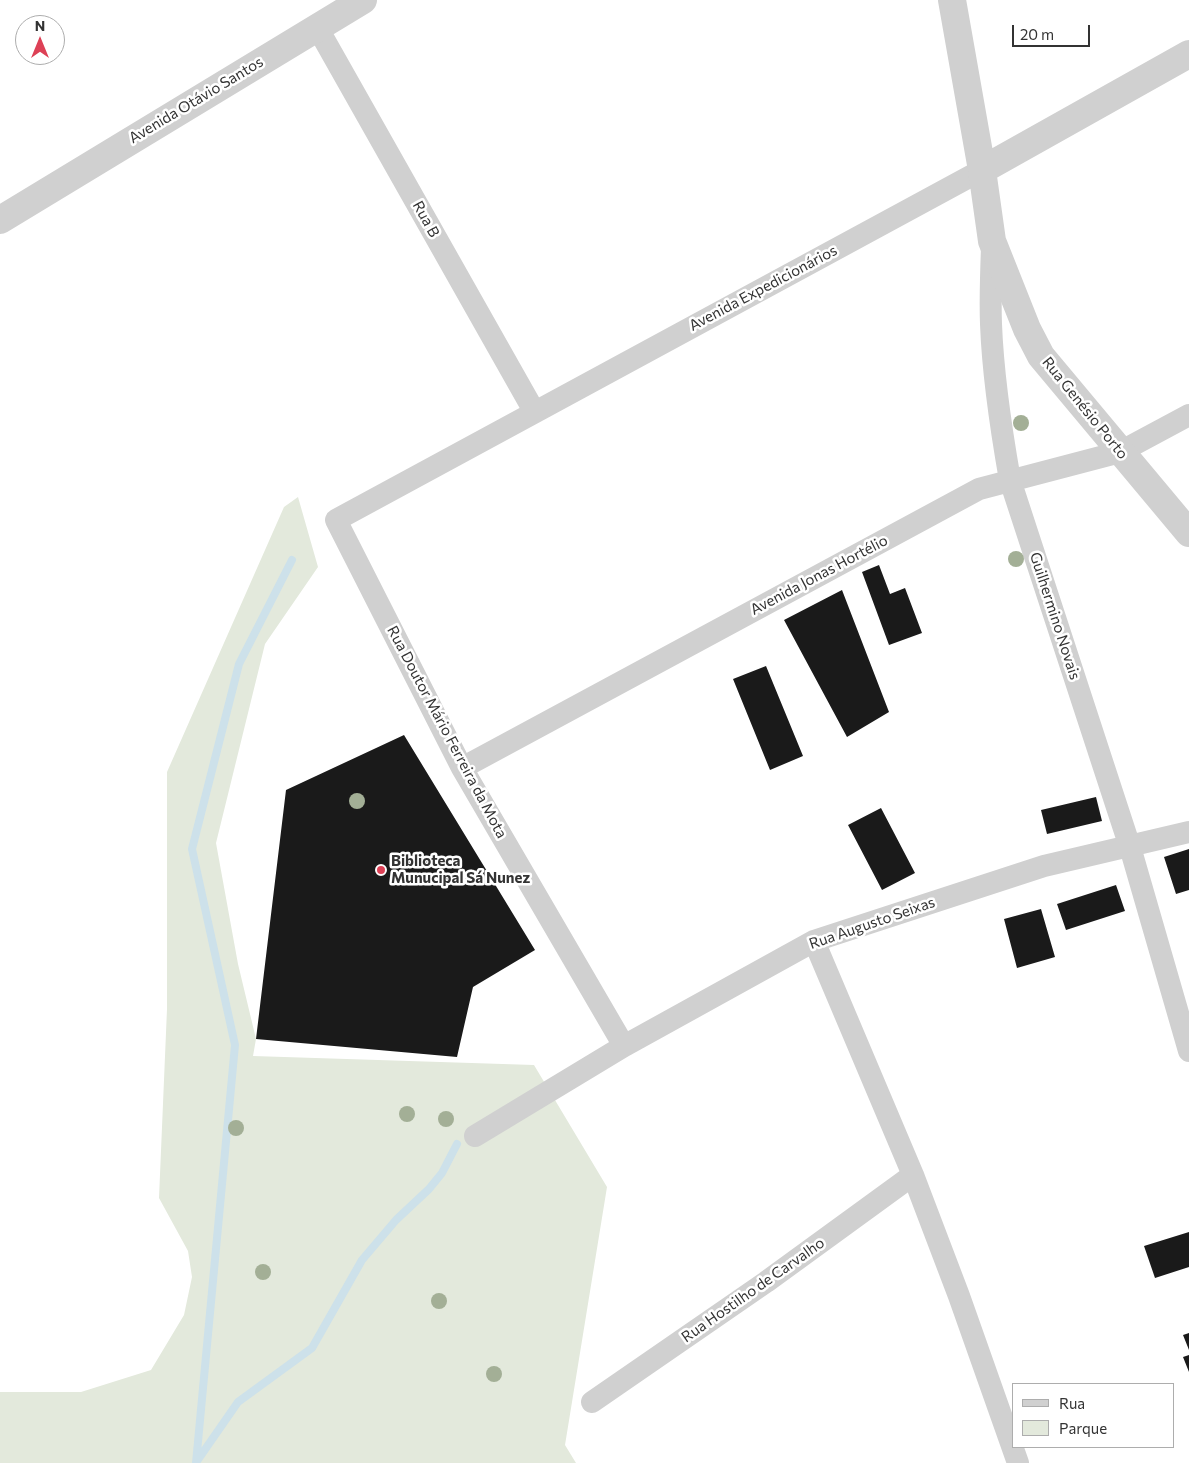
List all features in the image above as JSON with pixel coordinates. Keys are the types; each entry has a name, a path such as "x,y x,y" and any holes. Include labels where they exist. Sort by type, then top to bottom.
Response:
{"street":[{"name":"Avenida Otávio Santos","path":"0,220 363,0"},
{"name":"Guilhermino Novais","path":"952,0 982,170 992,241 991,323 1000,418 1010,480 1130,847 1189,1051"},
{"name":"Rua B","path":"317,27 534,411"},
{"name":"Avenida Expedicionários","path":"336,520 534,411 982,170 1189,54"},
{"name":"Avenida Otávio Santos","path":"0,203 30,201"},
{"name":"Rua Genésio Porto","path":"992,241 1027,329 1041,356 1189,533"},
{"name":"Avenida Jonas Hortélio","path":"462,768 979,489 1120,452 1189,415"},
{"name":"Rua Doutor Mário Ferreira da Mota","path":"336,520 462,768 624,1046"},
{"name":"Rua Augusto Seixas","path":"475,1136 624,1046 814,941 1044,866 1189,832"},
{"path":"814,941 913,1175 959,1296 1012,1446"},
{"name":"Rua Hostilho de Carvalho","path":"592,1402 766,1282 913,1175"},
{"path":"1013,1448 1018,1463"}],"green space":[{"path":"298,497 318,567 265,644 216,843 238,964 256,1039 253,1056 534,1065 607,1187 565,1445 576,1463 0,1463 0,1392 81,1392 151,1370 184,1315 192,1277 188,1251 159,1198 167,1009 167,772 284,507"}],"building":[{"path":"879,565 890,594 905,588 922,633 889,645 862,572"},
{"path":"842,590 889,712 847,737 784,620"},
{"path":"766,666 803,756 770,770 733,679"},
{"name":"Biblioteca Munucipal Sá Nunez","path":"404,735 535,950 473,987 457,1057 256,1039 286,790"},
{"path":"1096,797 1102,821 1047,834 1041,810"},
{"path":"881,808 915,873 882,890 848,825"},
{"path":"1189,849 1189,890 1176,894 1164,857"},
{"path":"1116,885 1125,911 1066,930 1057,904"},
{"path":"1041,909 1055,957 1017,968 1004,919"},
{"path":"1189,1232 1189,1267 1155,1278 1144,1246"},
{"path":"1189,1333 1189,1350 1183,1335"},
{"path":"1189,1355 1189,1372 1183,1357"}],"waterway":[{"path":"196,1463 235,1045 192,849 239,664 292,560"},
{"path":"197,1461 238,1402 312,1348 362,1260 396,1220 429,1189 442,1173 457,1144"}],"place":[{"name":"Biblioteca Munucipal Sá Nunez","path":"381,870"}]}
